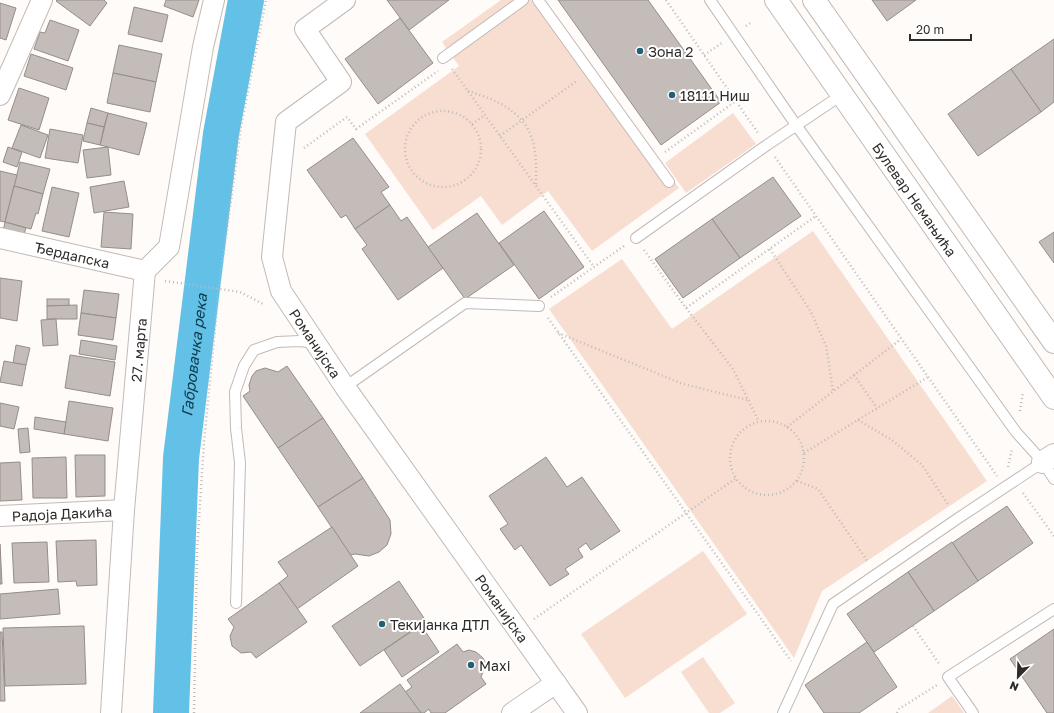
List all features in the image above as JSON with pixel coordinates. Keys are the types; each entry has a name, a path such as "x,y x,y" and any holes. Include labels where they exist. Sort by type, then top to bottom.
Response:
{"street":[{"path":"0,95 42,0"},
{"path":"145,271 169,247 203,47 214,0"},
{"name":"Романијска","path":"345,0 305,30 341,82 286,122 272,257 282,291 345,388 577,713"},
{"name":"Булевар Немањића","path":"776,0 1054,398"},
{"path":"814,0 1054,342"},
{"name":"Ђердапска","path":"0,238 145,271"},
{"name":"27. марта","path":"111,713 124,510 145,271"},
{"name":"Радоја Дакића","path":"0,516 124,510"},
{"path":"512,713 556,683"}],"lane":[{"path":"446,61 523,0"},
{"path":"538,0 669,182"},
{"path":"710,0 796,125 1016,432 1050,465 1014,481 833,604 783,713"},
{"path":"636,238 767,145 843,94"},
{"path":"345,388 465,303 539,306"},
{"path":"236,602 240,463 236,428 235,392 244,366 254,350 277,342 300,341 315,343"},
{"path":"973,713 948,677 1054,609"}],"path":[{"path":"194,713 197,551 204,442 219,288 241,127 266,0"},
{"path":"666,0 999,480"},
{"path":"704,55 734,35"},
{"path":"282,164 347,117 356,129 446,61 594,267"},
{"path":"500,136 590,72"},
{"path":"467,90 488,97 507,106 522,120 532,139 536,161 536,186"},
{"path":"660,156 736,101"},
{"path":"437,111 449,111 462,116 472,124 479,136 481,149 479,162 473,174 463,182 450,187 437,187 426,184 416,176 409,167 405,155 405,143 409,132 416,122 426,115 437,111"},
{"path":"472,124 485,115"},
{"path":"686,308 816,216"},
{"path":"759,422 733,369 686,308 636,238 539,306 801,674"},
{"path":"770,249 811,312 826,346 833,391"},
{"path":"174,282 240,292 267,306"},
{"path":"558,332 683,384 748,400"},
{"path":"787,427 901,339"},
{"path":"854,375 877,408"},
{"path":"804,453 928,377"},
{"path":"1024,390 1007,470 1054,536"},
{"path":"858,420 892,440 922,465 957,519"},
{"path":"773,421 787,427 798,438 804,453 803,468 797,481 787,491 773,496 759,495 745,489 735,479 730,466 730,451 735,438 746,427 759,422 773,421"},
{"path":"518,631 735,479"},
{"path":"797,481 818,489 877,574"},
{"path":"897,713 899,709 948,677 912,626"}],"shaded area":[{"path":"501,0 543,0 679,188 592,251 548,191 502,225 481,196 433,230 365,134 459,66 442,42"},
{"path":"733,113 756,144 686,193 665,163"},
{"path":"813,231 987,481 822,591 794,658 549,309 622,259 672,329"},
{"path":"703,551 747,614 625,698 581,634"},
{"path":"703,657 735,703 720,713 709,713 681,672"},
{"path":"952,696 964,713 928,713"}],"building":[{"path":"104,0 107,3 90,26 56,1"},
{"path":"166,0 199,0 193,17 164,6"},
{"path":"387,0 449,0 409,30"},
{"name":"Зона 2","path":"558,0 648,0 721,102 661,145"},
{"path":"872,0 916,0 887,21"},
{"path":"0,3 16,8 6,40 0,38"},
{"path":"134,7 168,15 162,42 128,34"},
{"path":"400,18 433,63 378,104 345,59"},
{"path":"50,20 79,30 68,61 34,49 40,32 45,33"},
{"path":"1054,39 1054,102 1041,112 1011,69"},
{"path":"119,45 162,54 156,82 113,73"},
{"path":"31,54 73,68 66,90 24,76"},
{"path":"1011,69 1041,112 978,156 948,114"},
{"path":"113,73 156,82 150,112 107,103"},
{"path":"19,88 49,98 39,130 8,120"},
{"path":"91,108 108,113 104,127 87,123"},
{"path":"108,113 147,123 139,155 100,145"},
{"path":"87,123 104,127 100,145 83,141"},
{"path":"21,125 48,135 40,158 12,148"},
{"path":"50,129 83,135 78,163 45,158"},
{"path":"353,138 389,187 381,192 390,205 355,229 346,215 341,218 307,170"},
{"path":"8,147 22,152 17,167 3,162"},
{"path":"108,147 111,175 87,178 83,150"},
{"path":"20,162 50,169 43,194 14,186"},
{"path":"0,171 17,175 5,222 0,221"},
{"path":"773,177 801,216 740,258 712,219"},
{"path":"124,181 129,207 94,213 90,187"},
{"path":"14,186 43,194 38,214 36,213 31,229 5,222"},
{"path":"52,187 79,193 69,237 42,231"},
{"path":"390,205 401,221 407,217 443,268 398,300 362,249 367,245 355,229"},
{"path":"544,211 584,267 539,299 499,243"},
{"path":"104,212 133,214 131,249 101,247"},
{"path":"477,213 514,265 465,299 428,247"},
{"path":"712,219 740,258 683,298 655,259"},
{"path":"5,222 26,228 22,241 2,236"},
{"path":"1054,232 1054,263 1039,242"},
{"path":"0,278 22,281 17,321 0,318"},
{"path":"84,290 119,294 116,318 81,313"},
{"path":"47,299 69,299 69,306 47,306"},
{"path":"77,305 77,319 47,319 47,306"},
{"path":"81,313 116,318 113,340 78,335"},
{"path":"56,319 58,345 43,346 41,320"},
{"path":"81,340 117,346 115,360 79,354"},
{"path":"16,345 30,348 26,365 13,363"},
{"path":"70,355 115,362 110,396 65,388"},
{"path":"4,361 26,365 22,386 0,382"},
{"path":"287,366 323,418 278,448 243,396 250,391 249,385 252,376 256,371 265,368 278,372"},
{"path":"69,401 113,408 108,441 64,434"},
{"path":"0,403 19,407 14,429 0,426"},
{"path":"35,417 66,422 64,434 34,429"},
{"path":"323,418 363,478 318,507 278,448"},
{"path":"28,428 30,452 20,453 18,429"},
{"path":"75,455 105,455 105,496 76,497"},
{"path":"66,457 67,498 33,498 32,458"},
{"path":"546,457 567,487 582,477 620,531 591,550 586,543 578,549 583,557 565,569 569,574 550,586 521,545 515,550 500,529 508,524 489,496"},
{"path":"20,462 22,500 0,501 0,463"},
{"path":"363,478 390,520 391,534 387,545 379,552 369,556 355,554 350,555 318,507"},
{"path":"1007,506 1033,543 978,581 952,543"},
{"path":"332,527 358,566 297,609 279,583 288,576 278,562"},
{"path":"96,540 97,585 77,586 76,581 58,582 56,541"},
{"path":"47,542 49,582 14,583 12,543"},
{"path":"952,542 978,581 934,611 908,572"},
{"path":"0,544 2,584 0,584"},
{"path":"908,572 934,611 874,652 847,614"},
{"path":"399,581 426,621 360,666 332,626"},
{"path":"279,583 307,622 256,658 251,652 241,653 232,646 230,636 234,627 228,619"},
{"path":"58,589 60,614 0,619 0,594"},
{"path":"421,625 439,652 402,677 384,650"},
{"path":"84,626 86,684 5,686 3,628"},
{"path":"1054,629 1054,713 1047,713 1010,659"},
{"path":"0,632 2,632 5,701 0,701"},
{"path":"867,642 897,687 859,713 824,713 805,685"},
{"path":"457,644 463,652 469,650 476,652 483,658 486,664 481,677 486,684 445,713 431,713 429,709 424,713 421,713 405,692 412,687 407,680"},
{"path":"400,684 421,713 360,713"}],"waterway":[{"name":"Габровачка река","path":"171,713 181,458 221,134 246,0"}],"place":[{"name":"Зона 2","path":"640,51"},
{"name":"18111 Ниш","path":"672,95"},
{"name":"Текијанка ДТЛ","path":"382,624"},
{"name":"Maxi","path":"471,665"}]}
